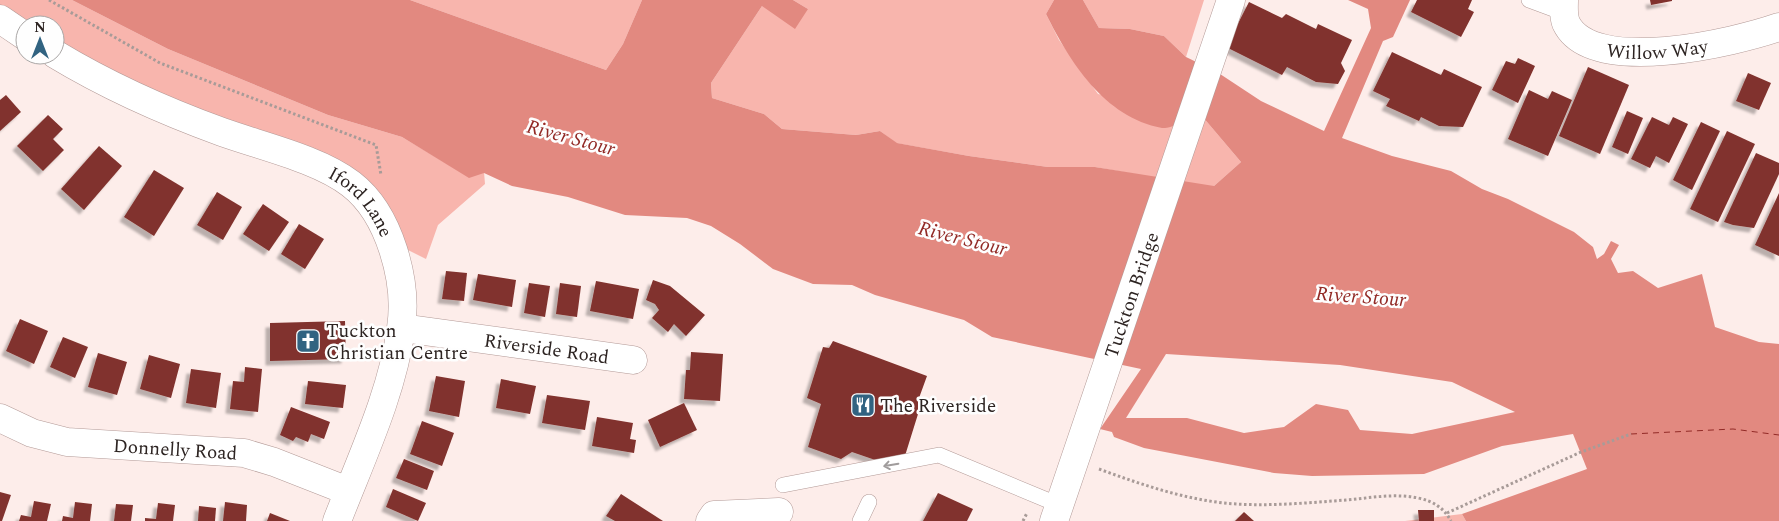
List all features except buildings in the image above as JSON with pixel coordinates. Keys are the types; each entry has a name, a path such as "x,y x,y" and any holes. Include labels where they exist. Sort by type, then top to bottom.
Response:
{"street":[{"name":"Tuckton Bridge","path":"1063,492 1231,0"},
{"name":"Willow Way","path":"1564,6 1567,23 1577,36 1616,51 1651,52 1682,49 1722,42 1779,26"},
{"path":"0,19 15,29"},
{"name":"Iford Lane","path":"65,60 87,73 168,112 322,167 352,184 373,206 390,241 401,278 402,328 386,394 336,521"},
{"name":"Riverside Road","path":"402,328 633,360"},
{"name":"Donnelly Road","path":"0,418 32,433 67,442 244,453 274,462 348,491"},
{"path":"710,521 714,515 779,512"}],"lane":[{"path":"1530,0 1564,6"},
{"path":"783,485 939,455 1063,492"},
{"path":"860,521 869,502"}],"path":[{"path":"49,0 160,63 376,145 382,183"},
{"path":"1447,513 1580,452 1631,434"},
{"path":"1063,492 1156,490 1224,503 1323,502 1398,496 1435,503 1447,513 1451,521"}],"shaded area":[{"path":"0,0 72,0 168,49 328,115 402,137 469,177 484,172 485,184 438,225 426,259 390,241 373,207 65,59 65,15 15,15 15,23 0,19"},
{"path":"410,0 642,0 623,44 606,70"},
{"path":"793,0 1054,0 1046,14 1059,40 1098,94 1202,116 1241,162 1214,186 1202,186 1095,167 1048,167 969,156 896,143 880,131 856,135 782,129 764,114 712,98 711,83 762,6 808,9"},
{"path":"1083,0 1204,0 1186,57 1164,36 1130,29 1099,28"},
{"path":"1462,514 1466,521 1405,521"}],"water":[{"name":"River Stour","path":"72,0 410,0 606,70 623,44 642,0 793,0 808,9 795,29 762,6 711,83 712,98 764,114 782,129 856,135 880,131 897,143 969,156 1048,167 1095,167 1214,186 1241,162 1202,116 1162,128 1141,122 1106,100 1078,68 1055,32 1046,14 1054,0 1083,0 1099,28 1130,29 1164,36 1186,57 1217,72 1261,101 1324,131 1371,28 1368,9 1348,0 1410,0 1393,37 1383,41 1342,138 1392,156 1451,171 1482,189 1508,199 1574,232 1593,247 1597,259 1604,254 1611,241 1619,245 1611,259 1618,273 1633,271 1658,288 1702,274 1715,327 1759,342 1779,344 1779,521 1466,521 1462,514 1587,469 1573,434 1502,446 1424,474 1312,476 1274,473 1144,448 1114,437 1112,432 1100,429 1141,369 992,337 964,320 875,295 852,285 813,284 773,269 740,244 711,226 687,218 625,215 568,197 512,186 484,173 469,178 402,137 328,115 168,49","holes":["1166,354 1340,365 1452,382 1515,412 1412,434 1360,430 1348,410 1316,404 1284,427 1244,433 1187,418 1126,418"]}],"ferry route":[{"path":"1631,434 1733,429 1779,435"}],"place":[{"name":"Tuckton Christian Centre","path":"308,341"},
{"name":"The Riverside","path":"863,405"}]}
